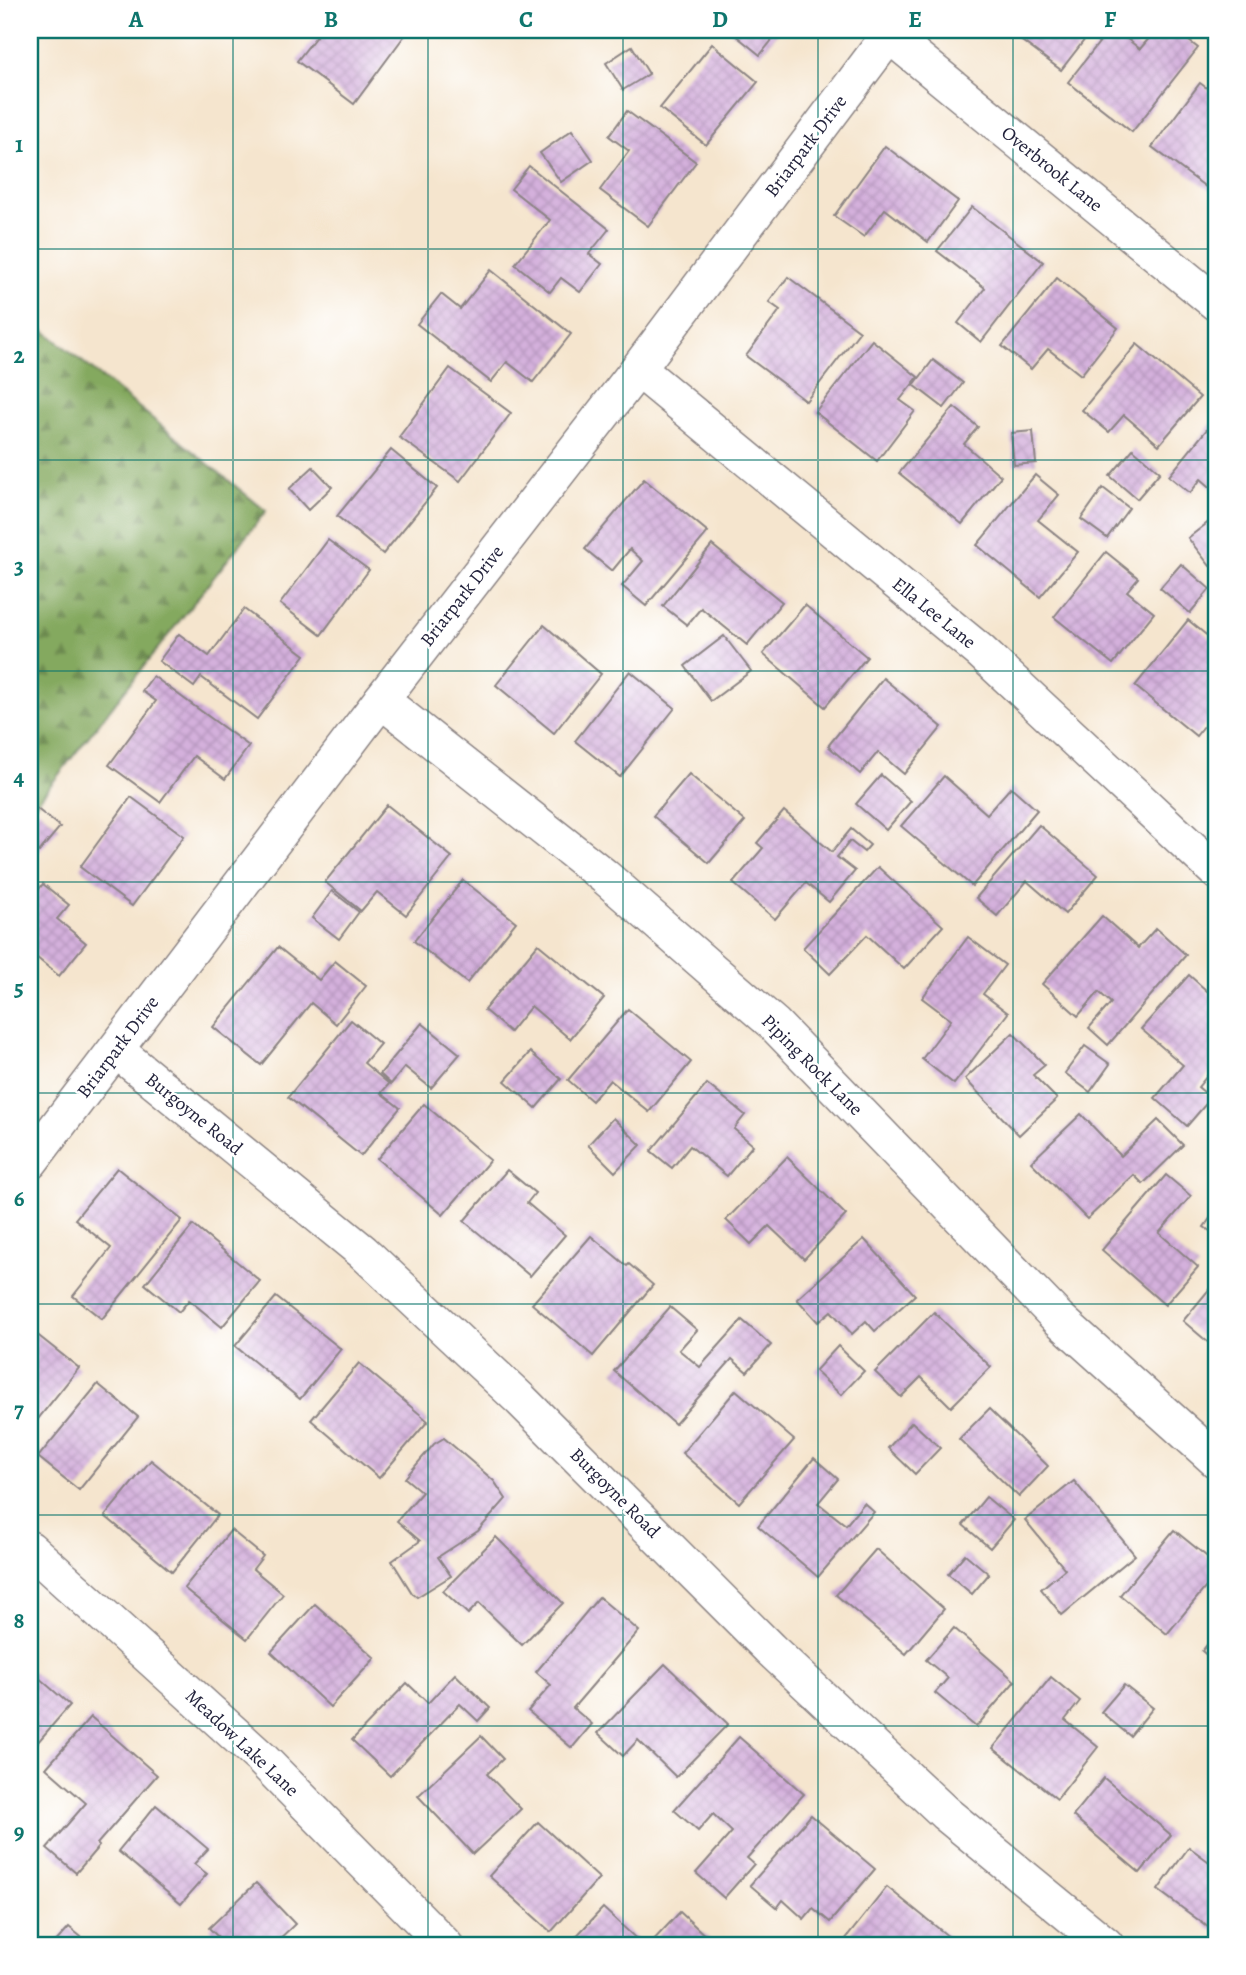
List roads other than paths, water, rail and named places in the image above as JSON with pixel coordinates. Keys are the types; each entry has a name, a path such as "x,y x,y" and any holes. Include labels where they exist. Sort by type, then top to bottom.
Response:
{"street":[{"name":"Overbrook Lane","path":"891,33 1216,303"},
{"name":"Briarpark Drive","path":"30,1162 381,700 638,369 891,33"},
{"name":"Ella Lee Lane","path":"638,369 980,651 1216,871"},
{"name":"Piping Rock Lane","path":"381,700 604,876 774,1024 1059,1319 1216,1460"},
{"name":"Burgoyne Road","path":"116,1049 363,1252 522,1400 770,1649 945,1813 1106,1945"},
{"name":"Meadow Lake Lane","path":"30,1549 261,1758 445,1945"}]}
